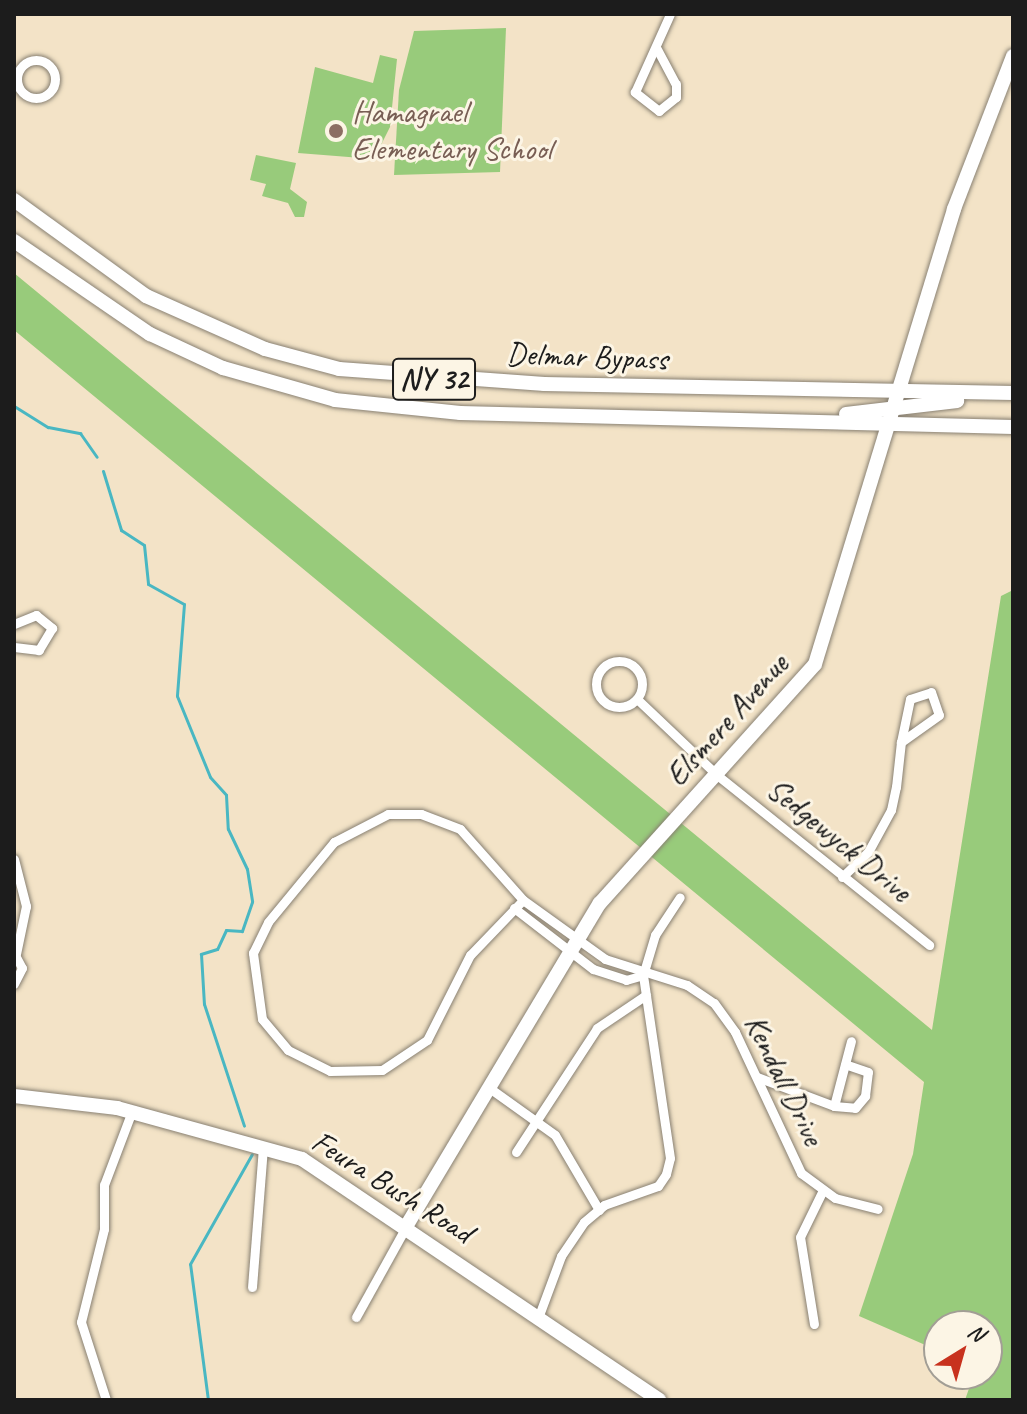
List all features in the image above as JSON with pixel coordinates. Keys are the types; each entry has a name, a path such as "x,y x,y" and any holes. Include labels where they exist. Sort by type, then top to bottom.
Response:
{"main road":[{"name":"Elsmere Avenue","path":"407,1225 571,946 623,875 815,664 954,209 1013,56"},
{"name":"Delmar Bypass","path":"14,200 146,296 265,349 339,369 459,381 1013,393"},
{"name":"Delmar Bypass","path":"14,241 150,334 302,393 460,413 1013,427"},
{"path":"708,418 1013,399"},
{"name":"Feura Bush Road","path":"14,1096 132,1111 302,1159 407,1225 659,1400"}],"street":[{"path":"657,49 676,84 676,97 659,111 635,92 657,49 670,14"},
{"path":"39,60 54,72 55,86 36,99 21,91 15,71 39,60"},
{"path":"14,624 36,615 52,628 39,650 14,647"},
{"path":"619,661 633,666 641,678 637,699 624,706 603,700 600,671 619,661"},
{"path":"842,877 881,832 910,699 931,692 939,715 901,742"},
{"name":"Sedgewyck Drive","path":"637,699 717,775 929,945"},
{"path":"523,900 470,955 427,1040 382,1070 330,1071 288,1050 262,1019 253,953 268,922 334,842 359,823 421,814 460,829 523,900 571,946"},
{"path":"14,859 26,906 15,954 22,973 14,984"},
{"path":"538,1318 570,1238 599,1210 658,1186 670,1158 643,975 655,935 680,897"},
{"path":"514,908 571,946"},
{"name":"Kendall Drive","path":"571,946 643,975 687,985 714,1003 757,1077 786,1154 823,1190 878,1209"},
{"path":"516,1152 535,1118 597,1028 646,995"},
{"path":"834,1106 851,1041"},
{"path":"757,1077 834,1106 855,1108 865,1096 868,1072 845,1064"},
{"path":"488,1087 555,1135 599,1210"},
{"path":"106,1400 81,1322 104,1229 104,1185 132,1111"},
{"path":"252,1287 263,1146"},
{"path":"814,1324 800,1237 823,1190"},
{"path":"356,1317 407,1225"}],"green space":[{"path":"506,28 500,172 394,175 399,90 414,31"},
{"path":"380,55 397,59 390,127 374,159 298,153 315,67 373,83"},
{"path":"256,155 296,163 290,189 307,202 304,217 295,217 288,203 262,196 266,184 250,180"},
{"path":"14,273 932,1030 1001,596 1013,590 1013,1400 965,1400 968,1390 1003,1390 1003,1310 923,1310 923,1344 859,1316 913,1154 924,1082 14,330"}],"waterway":[{"path":"14,406 48,427 80,433 97,457"},
{"path":"103,471 121,530 144,545 148,584 184,604 177,696 210,777 226,795 228,829 247,869 252,902 242,931 226,930 217,949 201,954 204,1004 244,1126"},
{"path":"208,1400 190,1264 252,1154"}],"place":[{"name":"Hamagrael Elementary School","path":"336,131"}]}
